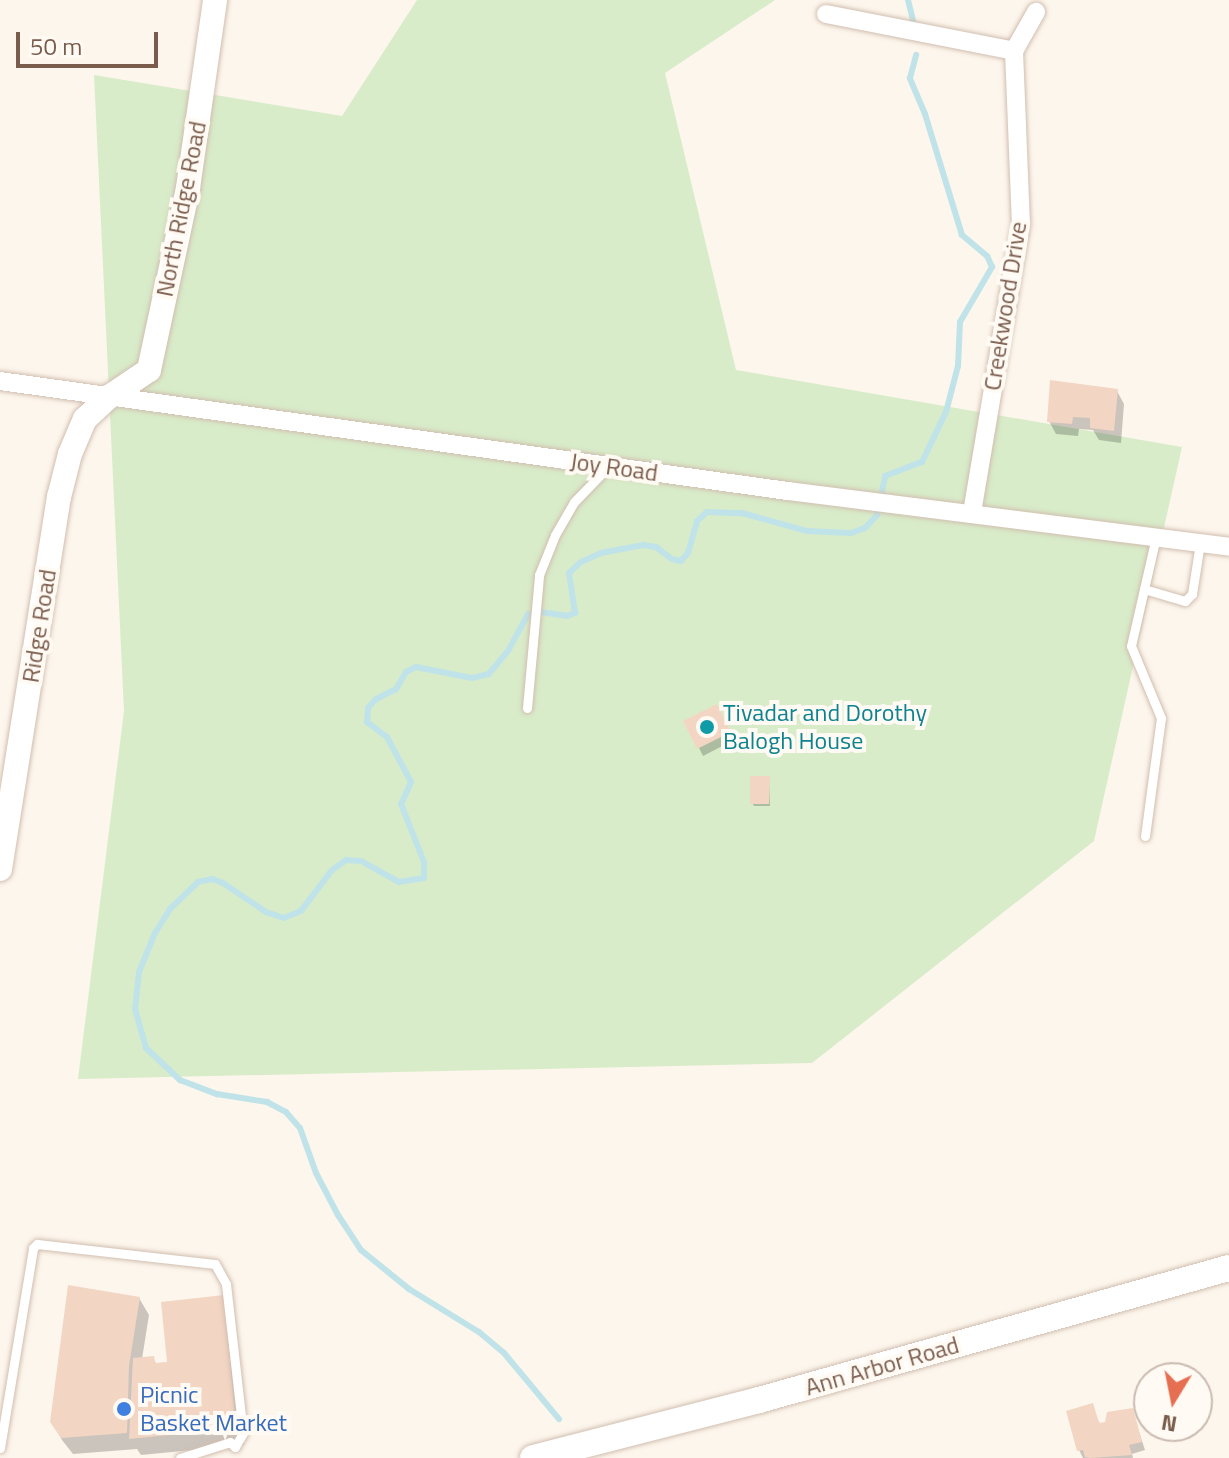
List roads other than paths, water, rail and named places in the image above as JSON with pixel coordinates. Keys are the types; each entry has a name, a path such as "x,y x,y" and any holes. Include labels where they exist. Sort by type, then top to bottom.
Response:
{"main road":[{"name":"Ann Arbor Road","path":"533,1458 759,1400 1229,1268"}],"street":[{"name":"North Ridge Road","path":"109,397 149,370 188,188 215,0"},
{"path":"826,14 1014,51 1036,12"},
{"name":"Creekwood Drive","path":"972,512 1021,223 1014,51"},
{"name":"Joy Road","path":"0,381 609,466 1229,547"},
{"name":"Ridge Road","path":"0,869 59,497 70,454 85,419 109,397"}],"lane":[{"path":"527,708 539,575 555,535 574,502 609,466"},
{"path":"1145,836 1161,718 1131,646 1156,537"},
{"path":"1144,589 1185,601 1192,594 1200,543"},
{"path":"0,1448 33,1248 37,1244 215,1264 226,1284 243,1433 235,1447"},
{"path":"180,1458 230,1442 240,1458"}],"waterway":[{"path":"908,0 913,20"},
{"path":"540,612 567,616 575,613 569,573 581,562 601,553 643,545 656,547 672,559 681,561 688,553 697,521 707,512 742,513 807,531 851,533 865,528 877,515 885,476 922,462 946,412 958,366 960,322 992,267 987,256 962,235 925,114 910,78 916,55"},
{"path":"528,614 508,651 489,674 472,678 416,667 406,672 396,689 376,699 368,708 367,722 387,737 411,782 401,804 424,862 424,878 399,882 361,861 346,860 332,870 301,911 284,918 266,912 223,883 212,879 198,882 170,909 155,933 139,972 135,1009 146,1048 180,1080 217,1094 267,1102 286,1112 300,1128 316,1173 361,1250 409,1289 479,1332 504,1353 559,1419"}],"place":[{"name":"Tivadar and Dorothy Balogh House","path":"707,727"},
{"name":"Picnic Basket Market","path":"124,1409"}]}
